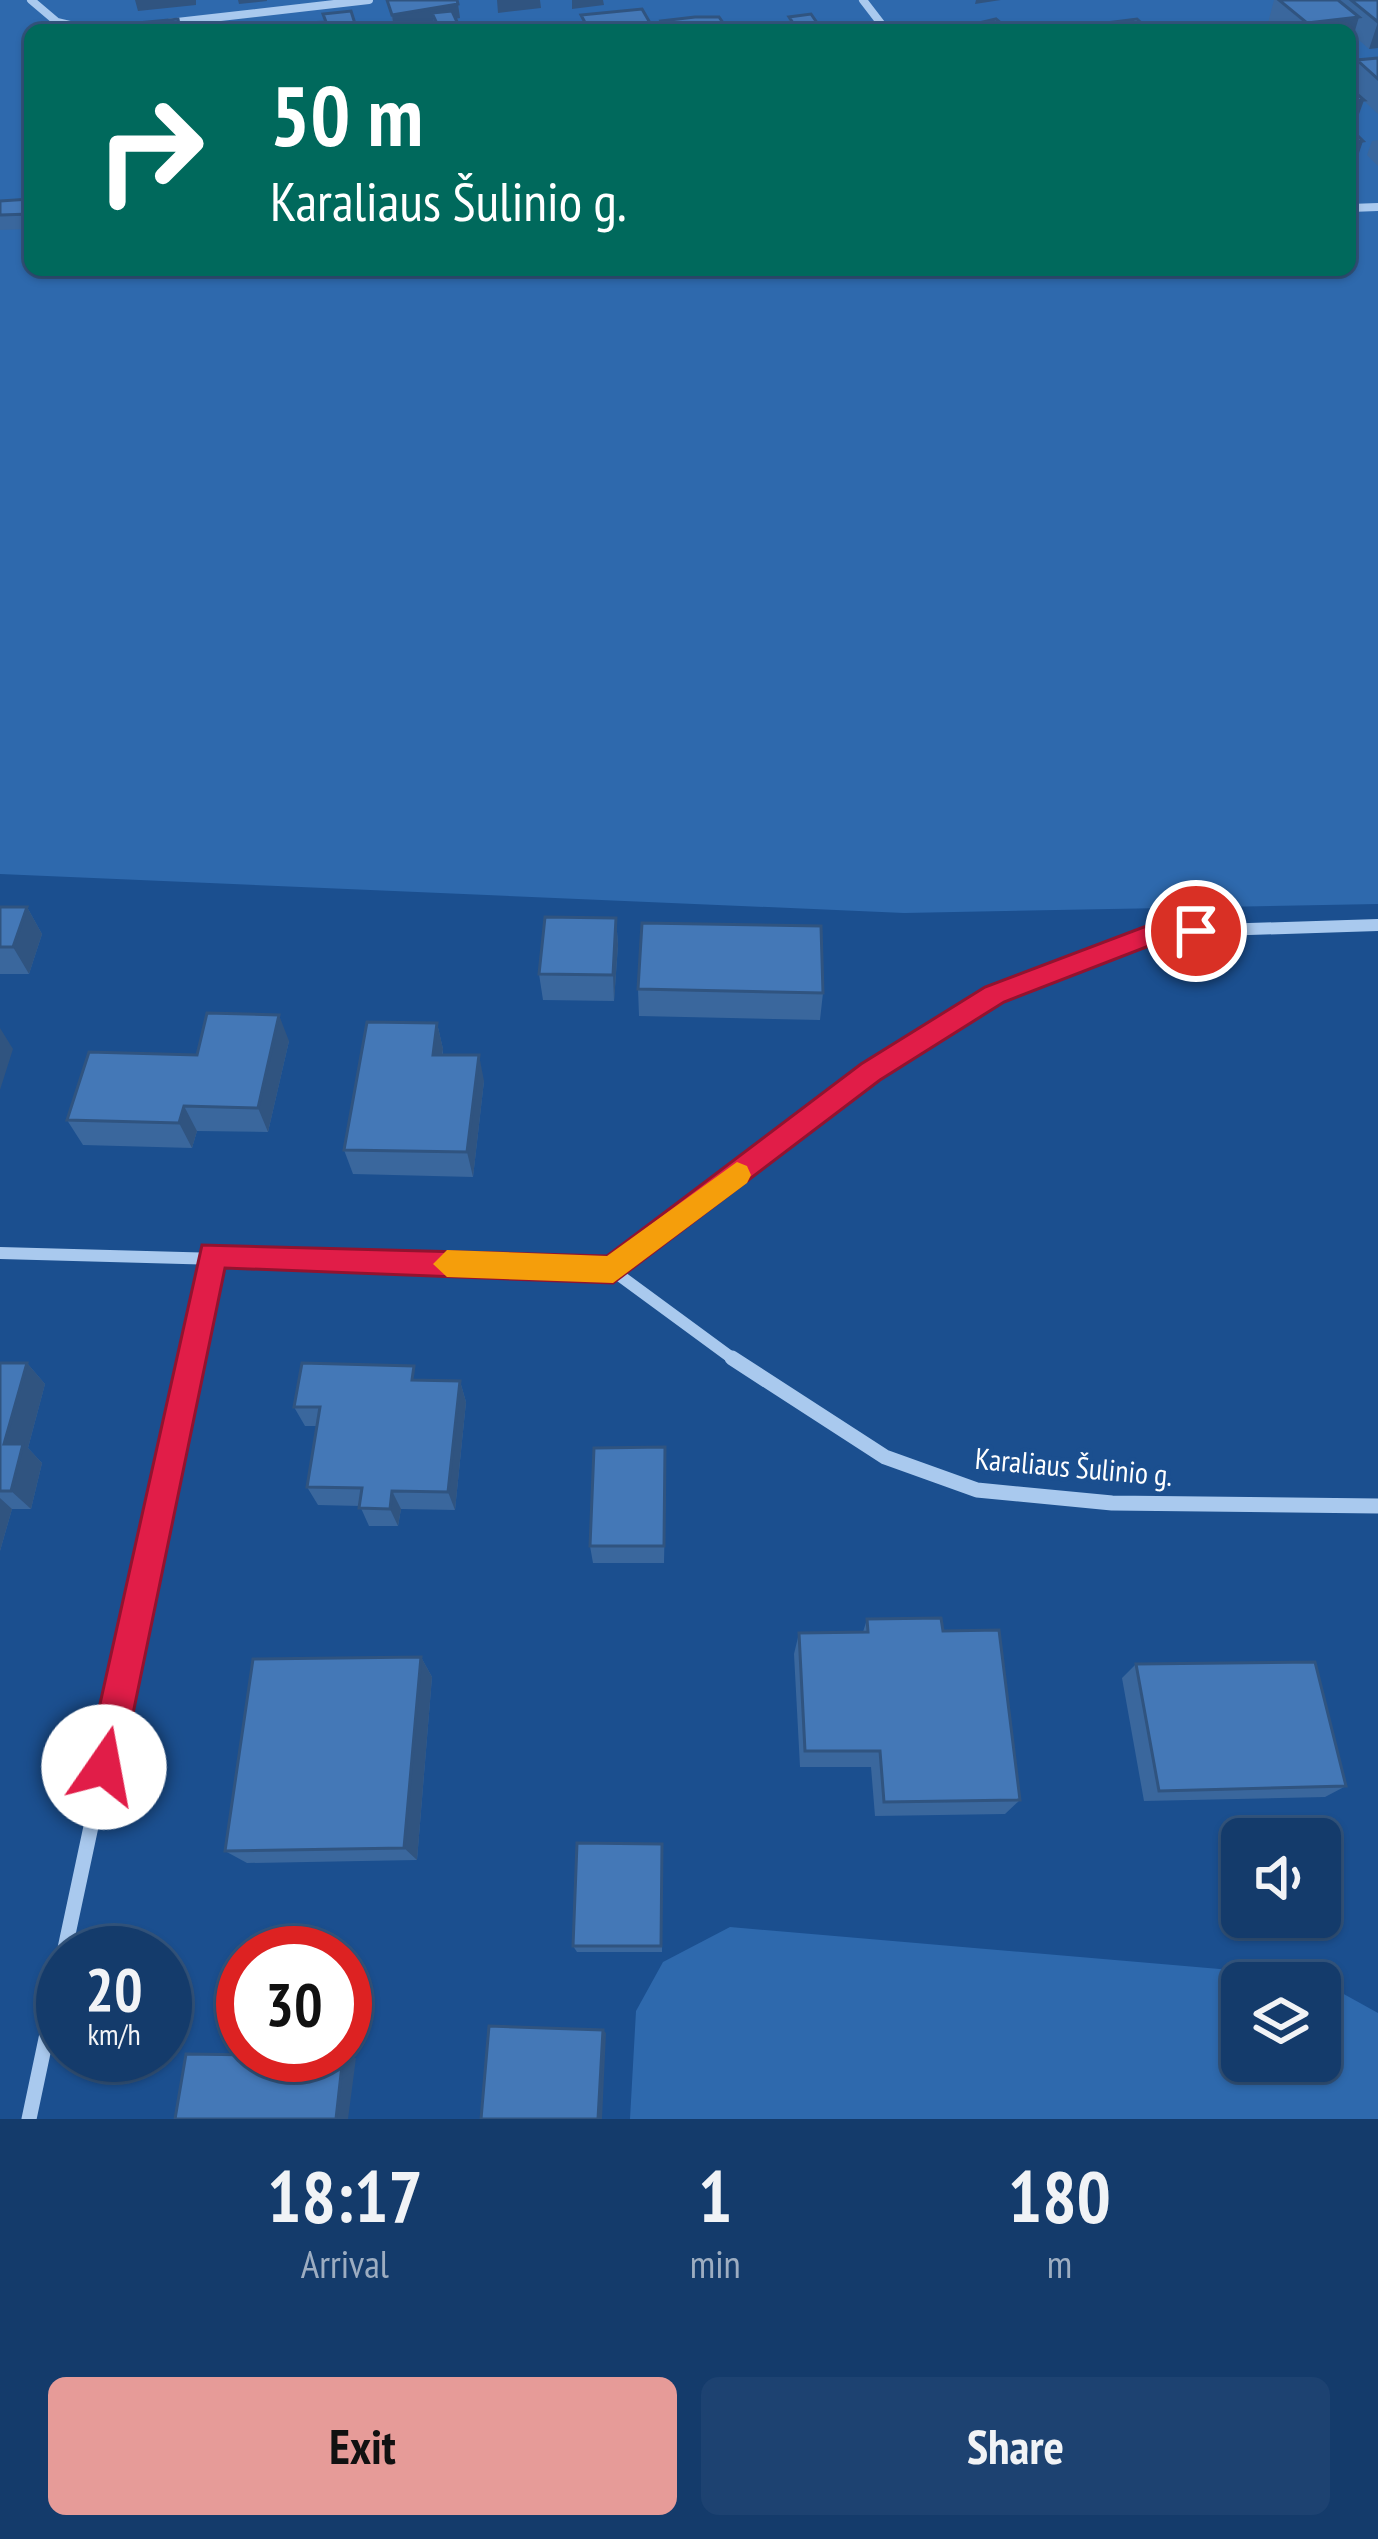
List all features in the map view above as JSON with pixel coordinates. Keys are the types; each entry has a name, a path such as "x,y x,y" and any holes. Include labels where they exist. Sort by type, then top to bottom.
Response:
{"street":[{"path":"31,0 40,13 61,24"},
{"path":"162,24 369,0"},
{"path":"863,0 881,24"},
{"path":"0,1253 213,1255 613,1270 870,1072 995,995 1157,932 1378,925"},
{"path":"69,1926 213,1255"},
{"name":"Karaliaus Šulinio g.","path":"613,1270 788,1399 885,1457 977,1490 1112,1503 1378,1506"},
{"path":"29,2119 37,2082"}],"shaded area":[{"path":"0,0 1378,0 1378,904 904,913 0,874"},
{"path":"730,1927 1221,1969 1221,2082 1341,2082 1341,1993 1378,2013 1378,2119 630,2119 636,2011 663,1962"}],"building":[{"path":"387,0 457,0 458,4 392,15"},
{"path":"1279,0 1338,0 1359,17 1307,23"},
{"path":"1351,0 1378,0 1378,22"},
{"path":"642,9 651,24 586,24 581,15"},
{"path":"351,11 355,24 310,24 326,22 323,14"},
{"path":"452,11 458,24 437,24 432,13"},
{"path":"811,14 818,24 794,24 789,17"},
{"path":"719,17 724,24 663,24"},
{"path":"178,19 179,24 136,24"},
{"path":"1137,19 1142,24 1098,24"},
{"path":"1378,58 1378,79 1357,60"},
{"path":"24,199 24,214 0,215 0,201"},
{"path":"0,907 27,907 13,947 0,947"},
{"path":"545,917 616,918 613,975 539,974"},
{"path":"642,923 821,926 823,993 638,989"},
{"path":"207,1013 279,1015 258,1108 184,1106 179,1123 67,1120 89,1052 197,1055"},
{"path":"367,1022 437,1023 433,1055 479,1055 467,1152 344,1150"},
{"path":"0,1363 27,1363 4,1444 23,1444 11,1491 0,1491"},
{"path":"302,1363 414,1366 412,1380 460,1381 448,1492 392,1491 390,1509 359,1508 362,1488 307,1487 320,1407 294,1407"},
{"path":"665,1447 664,1546 590,1546 594,1448"},
{"path":"941,1618 943,1631 999,1630 1020,1800 884,1802 880,1751 805,1751 799,1633 868,1632 867,1619"},
{"path":"421,1657 404,1848 225,1851 253,1659"},
{"path":"1315,1662 1346,1786 1159,1791 1136,1664"},
{"path":"577,1843 662,1844 661,1946 573,1946"},
{"path":"489,2026 603,2030 598,2119 481,2119"},
{"path":"192,2054 216,2054 216,2082 340,2082 336,2119 175,2119 181,2082 192,2082"}],"slow traffic":[{"path":"447,1264 613,1270 737,1175"}],"route":[{"path":"104,1767 213,1255 613,1270 870,1072 995,995 1157,932 1196,931"}]}
